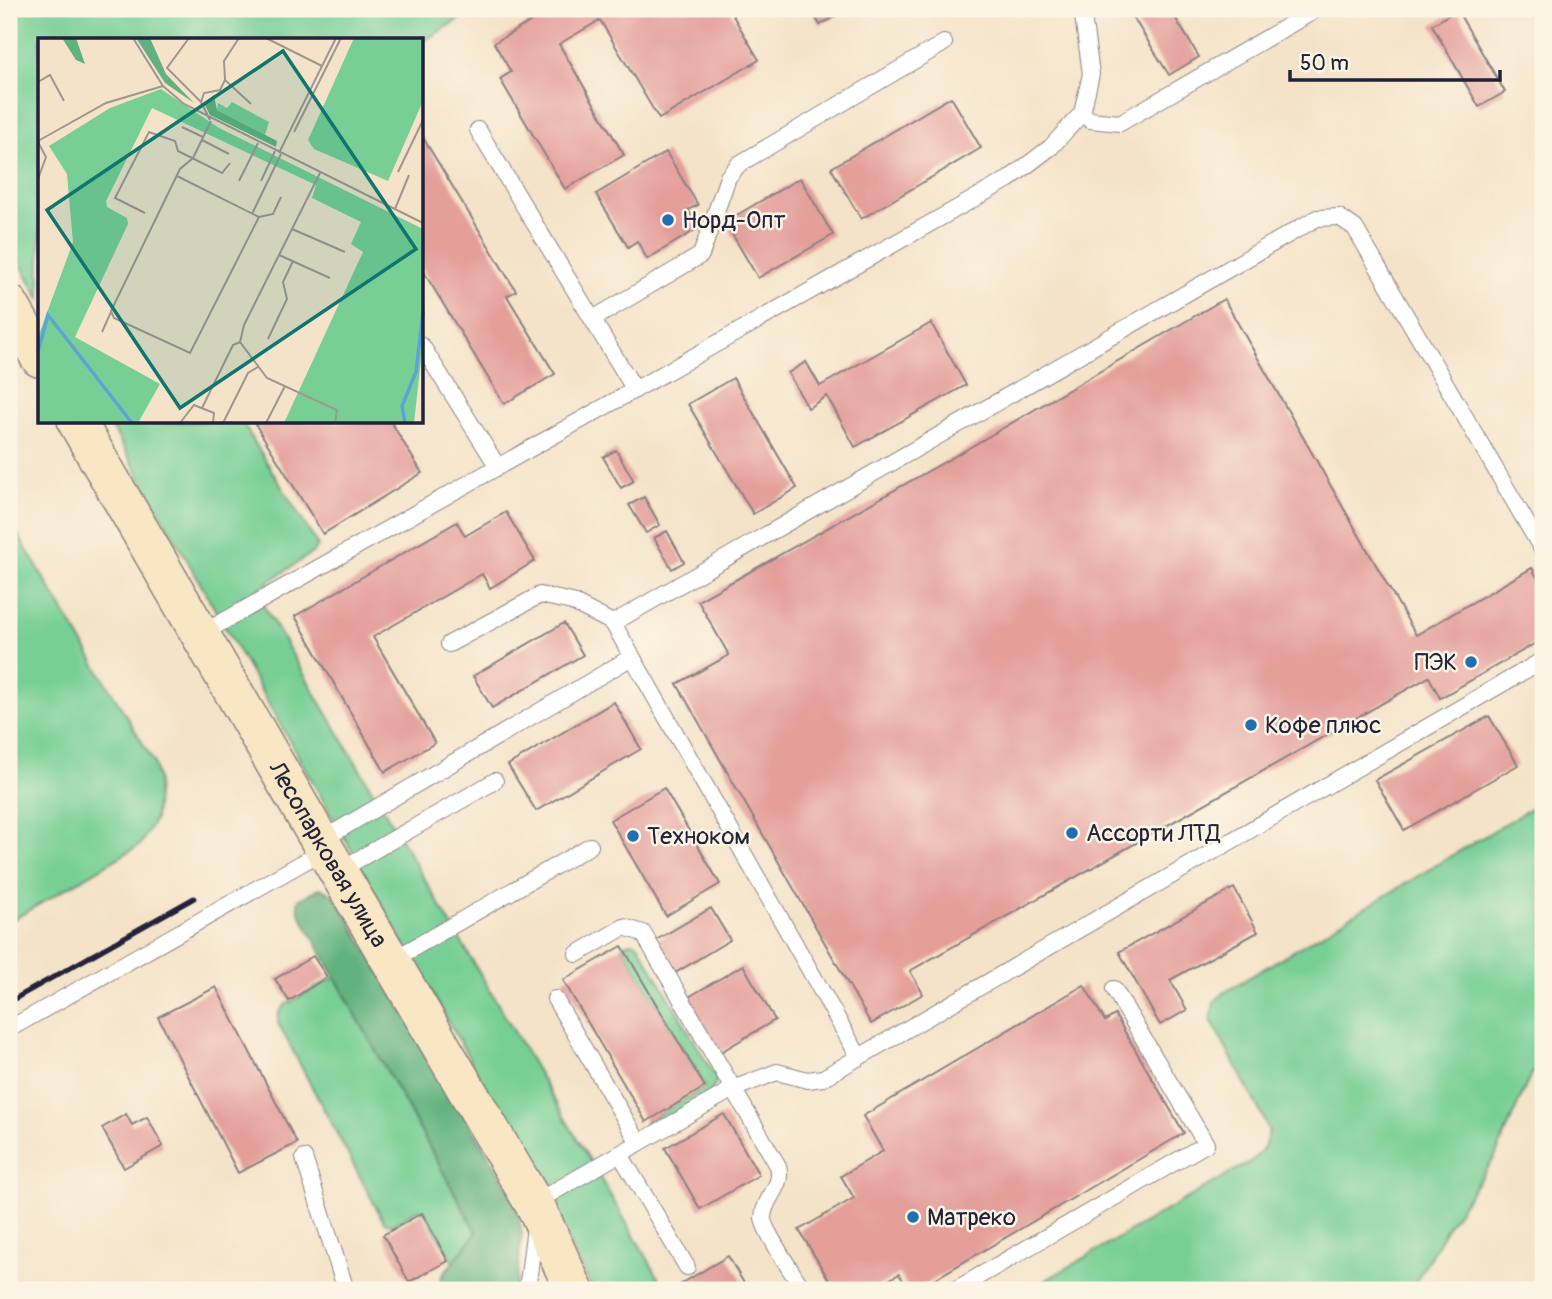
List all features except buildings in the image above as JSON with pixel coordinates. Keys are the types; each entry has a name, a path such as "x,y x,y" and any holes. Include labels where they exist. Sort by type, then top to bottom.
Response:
{"street":[{"path":"9,304 38,355"},
{"name":"Лесопарковая улица","path":"78,424 536,1206 574,1290"}],"lane":[{"path":"201,634 1009,179 1051,147 1083,113 1091,74 1082,9"},
{"path":"1083,113 1090,120 1120,123 1317,9"},
{"path":"593,319 701,255 728,177 739,164 944,43"},
{"path":"478,130 635,390"},
{"path":"613,623 1317,218 1339,217 1355,228 1543,551"},
{"path":"424,349 498,467"},
{"path":"449,644 541,596 572,602 613,623 859,1057"},
{"path":"9,1029 328,854 632,657"},
{"path":"527,1290 536,1206 733,1089 777,1072 817,1080 1543,660"},
{"path":"328,854 495,781"},
{"path":"391,961 590,846"},
{"path":"577,954 624,927 639,930 778,1166 780,1176 765,1205 763,1222 803,1290"},
{"path":"955,1290 1206,1144 1114,989"},
{"path":"555,999 639,1143"},
{"path":"620,1154 687,1267"},
{"path":"304,1158 346,1290"}],"green space":[{"path":"9,9 476,9 424,41 424,38 38,38 38,295 9,243"},
{"path":"110,424 243,424 318,546 312,553 255,591 666,1290 593,1290 520,1148"},
{"path":"9,520 154,762 158,781 155,819 140,845 9,922"},
{"path":"1543,801 1543,1068 1531,1074 1495,1157 1449,1224 1411,1290 1029,1290 1253,1160 1264,1148 1269,1132 1211,1020 1214,1002 1225,992"},
{"path":"320,888 335,896 514,1198 522,1232 516,1290 437,1290 443,1274 477,1233 299,912 298,900"},
{"path":"632,942 638,944 717,1080 711,1092 652,1126 646,1122 705,1087 622,946"},
{"path":"335,977 477,1233 453,1262 425,1212 419,1209 393,1225 384,1222 278,1023 279,1013 285,1005"}],"railway":[{"path":"9,1002 194,898"}],"place":[{"name":"Норд-Опт","path":"668,220"},
{"name":"ПЭК","path":"1471,662"},
{"name":"Кофе плюс","path":"1251,725"},
{"name":"Ассорти ЛТД","path":"1072,833"},
{"name":"Техноком","path":"633,836"},
{"name":"Матреко","path":"913,1217"}]}
